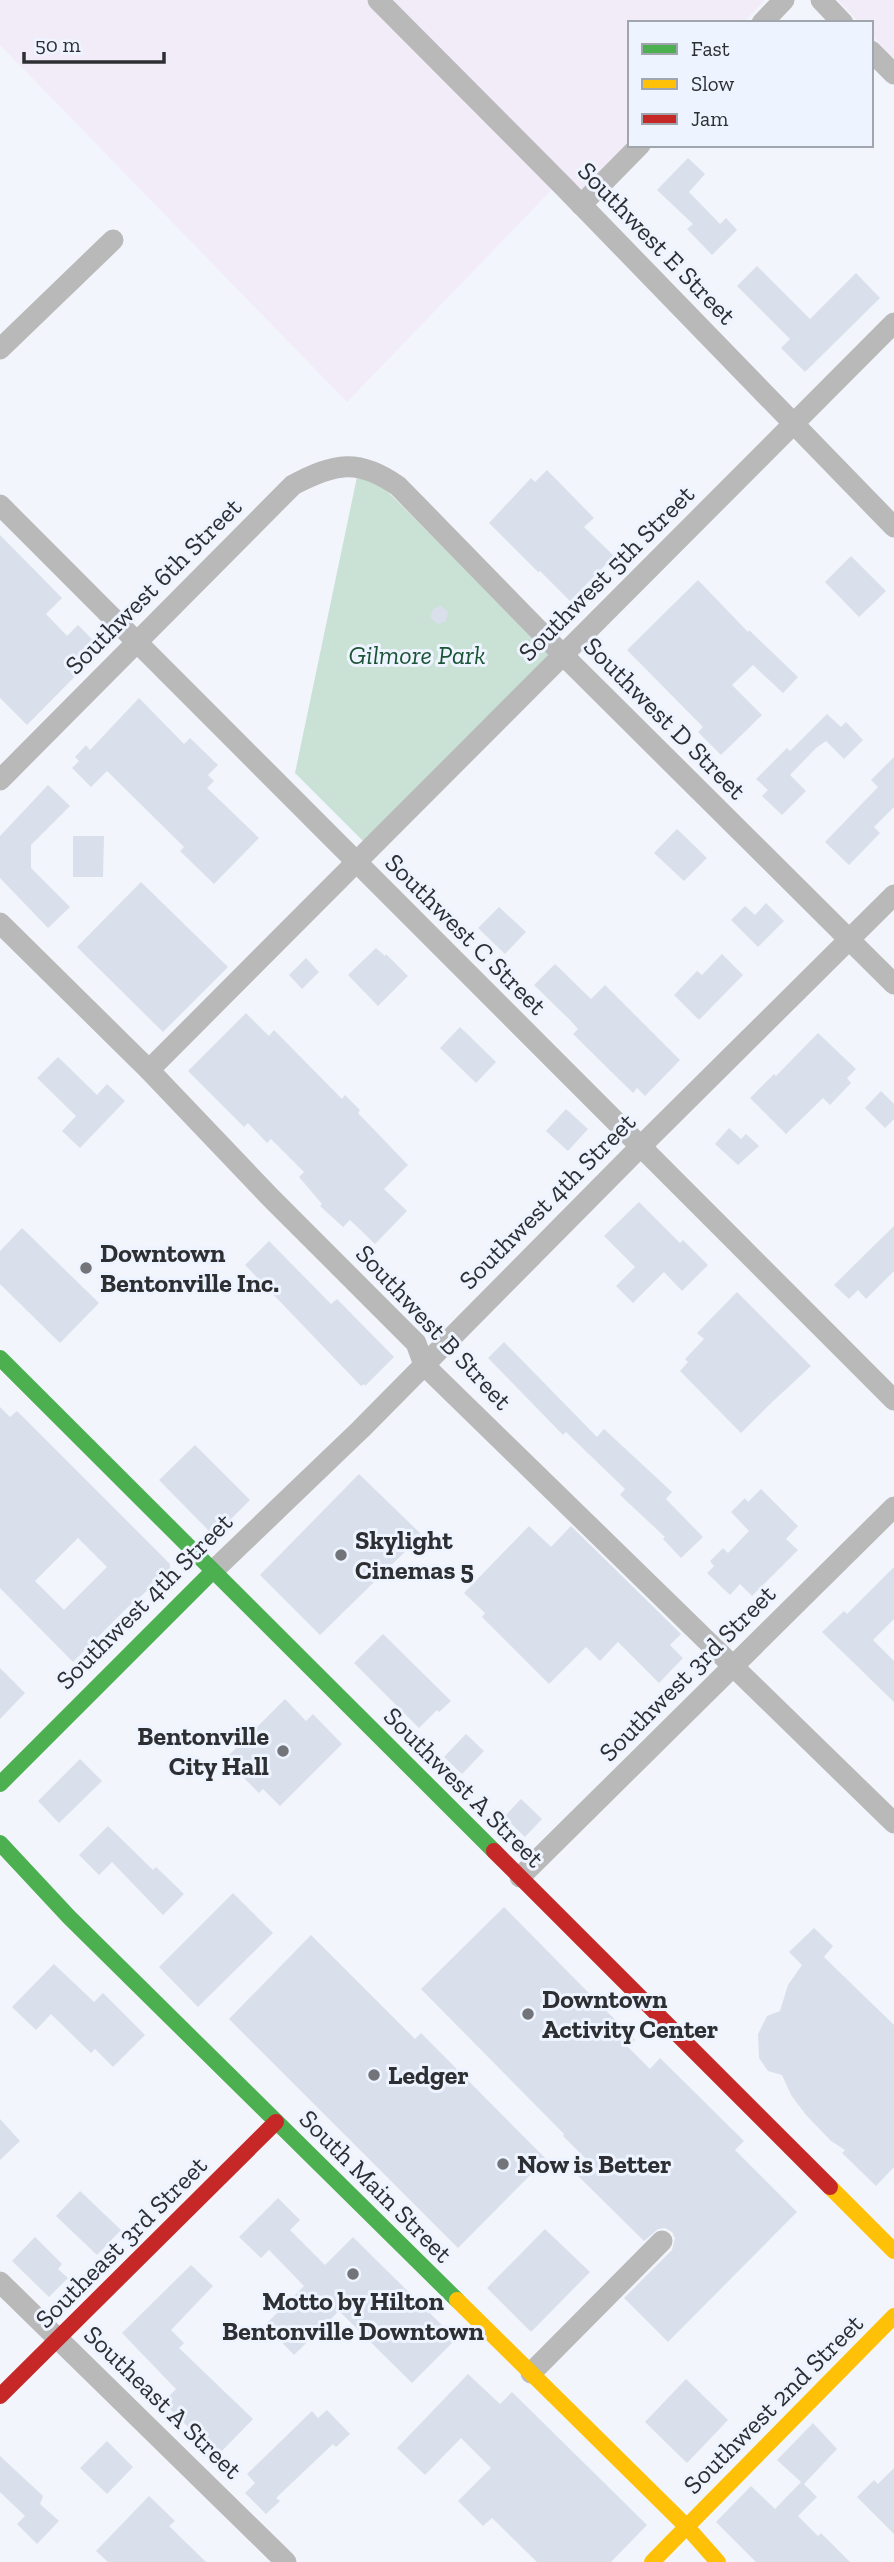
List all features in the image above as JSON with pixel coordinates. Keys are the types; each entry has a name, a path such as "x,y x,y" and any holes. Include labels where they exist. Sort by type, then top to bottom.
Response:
{"street":[{"name":"Southwest E Street","path":"378,0 894,527"},
{"path":"764,21 784,0"},
{"path":"821,0 841,21"},
{"path":"873,53 894,74"},
{"path":"581,205 638,147"},
{"path":"0,349 113,240"},
{"name":"Southwest 5th Street","path":"149,1070 894,323"},
{"name":"Southwest D Street","path":"364,467 398,486 563,655 894,984"},
{"name":"Southwest 6th Street","path":"0,780 293,485 318,471 364,467"},
{"name":"Southwest C Street","path":"0,505 894,1400"},
{"name":"Southwest 4th Street","path":"0,1784 213,1571 360,1429 894,895"},
{"name":"Southwest B Street","path":"0,922 416,1343 424,1365 894,1823"},
{"name":"Southwest A Street","path":"0,1358 894,2251"},
{"name":"Southwest 3rd Street","path":"520,1877 894,1507"},
{"name":"South Main Street","path":"0,1843 69,1917 687,2526 718,2562"},
{"name":"Southeast 3rd Street","path":"0,2396 276,2122"},
{"path":"531,2373 662,2241"},
{"name":"Southeast A Street","path":"0,2282 286,2562"},
{"name":"Southwest 2nd Street","path":"652,2562 894,2316"}],"shaded area":[{"path":"0,0 765,0 745,21 628,21 628,143 583,190 566,175 347,402 0,45"},
{"path":"838,0 894,0 894,58 873,36 873,21 858,21"}],"green space":[{"name":"Gilmore Park","path":"357,477 378,482 552,655 364,842 295,773"}],"building":[{"path":"688,158 705,174 689,192 720,224 726,218 737,230 712,255 687,229 693,224 657,190"},
{"path":"757,266 810,319 856,273 880,298 805,372 781,348 790,339 737,286"},
{"path":"547,470 594,518 584,527 614,556 570,601 489,523 531,478 535,482"},
{"path":"0,535 62,598 46,614 67,636 78,625 102,649 27,725 0,698"},
{"path":"851,556 886,591 859,617 825,582"},
{"path":"698,580 748,632 749,630 798,677 783,693 753,665 732,685 762,715 721,755 698,732 703,727 627,650"},
{"path":"441,606 448,612 446,621 438,624 430,617 433,609"},
{"path":"139,698 184,744 190,738 218,765 208,775 214,781 207,788 259,838 214,884 180,851 184,847 107,771 91,787 72,768 79,761 75,757 86,745 90,750"},
{"path":"827,714 841,727 846,722 863,740 844,759 826,741 816,748 790,775 806,791 782,815 762,796 768,790 756,779 787,748 790,751"},
{"path":"894,757 894,807 874,827 880,833 849,865 825,842 878,787 871,780"},
{"path":"48,785 70,806 31,845 31,868 70,907 48,928 0,878 0,836"},
{"path":"677,829 707,858 684,881 654,853"},
{"path":"73,836 104,836 103,877 73,877"},
{"path":"141,882 228,967 163,1032 77,947"},
{"path":"766,903 784,921 758,947 731,920 745,906 755,915"},
{"path":"499,907 526,932 505,954 478,928"},
{"path":"376,948 408,976 378,1006 348,975"},
{"path":"722,954 743,975 699,1020 674,995 697,971 702,975"},
{"path":"306,958 319,972 302,989 289,975"},
{"path":"555,964 591,999 605,985 680,1060 645,1096 637,1088 633,1093 573,1034 578,1029 534,985"},
{"path":"246,1013 269,1036 274,1030 342,1099 345,1095 360,1110 358,1113 408,1165 384,1189 407,1211 375,1244 350,1220 343,1227 320,1206 322,1204 299,1177 304,1172 271,1139 267,1143 248,1123 244,1127 188,1071"},
{"path":"460,1027 496,1062 476,1083 440,1048"},
{"path":"818,1033 856,1069 847,1078 851,1083 830,1105 823,1098 786,1134 750,1098"},
{"path":"58,1057 97,1095 107,1084 125,1101 80,1148 62,1131 76,1116 37,1078"},
{"path":"881,1091 894,1104 894,1119 885,1128 865,1108"},
{"path":"566,1109 588,1129 568,1151 546,1131"},
{"path":"729,1128 741,1139 746,1134 759,1146 738,1165 715,1144"},
{"path":"639,1202 680,1243 683,1240 708,1265 682,1291 664,1272 633,1303 616,1286 635,1267 604,1236"},
{"path":"894,1226 894,1271 866,1299 858,1290 849,1299 834,1285"},
{"path":"22,1228 99,1303 60,1343 0,1284 0,1251"},
{"path":"269,1241 331,1304 337,1299 394,1357 365,1386 361,1386 245,1265"},
{"path":"737,1292 811,1366 741,1433 680,1371 688,1362 685,1359 704,1339 697,1333"},
{"path":"504,1342 597,1437 604,1429 672,1492 666,1499 703,1537 681,1558 663,1539 665,1537 620,1495 625,1489 566,1432 563,1435 488,1358"},
{"path":"0,1407 10,1417 17,1411 170,1564 170,1570 73,1662 0,1588","holes":["78,1538 107,1567 64,1610 35,1581"]},
{"path":"195,1445 250,1500 214,1536 159,1480"},
{"name":"Skylight Cinemas 5","path":"359,1474 422,1535 320,1635 260,1575"},
{"path":"761,1489 798,1526 786,1539 798,1550 752,1596 740,1584 730,1595 707,1573 714,1566 710,1561 723,1548 728,1553 749,1531 731,1512 745,1498 748,1502"},
{"path":"529,1526 551,1547 571,1526 681,1634 670,1645 683,1658 659,1683 618,1642 600,1661 586,1647 549,1684 482,1617 485,1613 464,1593"},
{"path":"894,1567 894,1619 873,1640 894,1661 894,1702 822,1632 844,1611 847,1614"},
{"path":"383,1634 451,1701 439,1712 437,1710 419,1728 354,1663"},
{"path":"0,1668 25,1693 0,1719"},
{"name":"Bentonville City Hall","path":"285,1699 306,1721 313,1714 342,1744 280,1806 263,1789 259,1793 225,1759"},
{"path":"466,1734 484,1751 462,1774 444,1757"},
{"path":"80,1759 102,1781 59,1823 38,1801"},
{"path":"521,1799 542,1819 525,1837 504,1817"},
{"path":"108,1826 153,1870 156,1867 184,1894 163,1915 112,1862 99,1875 79,1855"},
{"path":"233,1893 273,1933 198,2007 159,1967"},
{"path":"504,1907 635,2040 628,2047 650,2069 660,2058 744,2141 735,2150 797,2212 668,2342 624,2298 672,2250 675,2238 672,2232 665,2228 658,2229 644,2241 573,2171 585,2158 564,2134 421,1989"},
{"path":"814,1928 833,1946 824,1957 894,2025 894,2167 876,2186 842,2153 845,2150 831,2141 806,2115 791,2095 782,2075 768,2071 759,2058 758,2034 767,2016 780,2011 788,1985 802,1965 789,1952"},
{"name":"Ledger","path":"311,1935 415,2039 421,2033 546,2159 458,2248 229,2019"},
{"path":"54,1964 94,2002 103,1993 145,2035 113,2067 95,2049 91,2053 51,2014 36,2030 12,2007"},
{"path":"0,2119 20,2141 0,2160"},
{"path":"80,2191 121,2230 97,2255 56,2216"},
{"name":"Motto by Hilton Bentonville Downtown","path":"278,2198 300,2220 290,2230 325,2265 353,2237 456,2339 412,2383 339,2311 294,2355 265,2325 304,2286 269,2250 261,2258 239,2237"},
{"path":"545,2229 590,2272 531,2332 487,2288"},
{"path":"35,2237 62,2264 58,2269 68,2278 49,2297 12,2261"},
{"path":"191,2265 213,2286 171,2330 184,2343 179,2348 253,2419 217,2456 163,2402 176,2389 122,2333"},
{"path":"468,2374 500,2404 512,2392 647,2525 611,2562 537,2562 492,2518 483,2526 458,2501 491,2468 461,2438 425,2475 397,2448"},
{"path":"686,2379 728,2420 687,2463 645,2422"},
{"path":"327,2410 350,2434 336,2447 333,2444 276,2498 280,2501 266,2514 245,2493 255,2483 247,2474 312,2411 318,2418"},
{"path":"813,2423 837,2449 804,2484 817,2497 798,2516 818,2536 821,2533 850,2562 756,2562 716,2522 751,2486 775,2509 801,2482 777,2460"},
{"path":"107,2441 133,2467 107,2494 80,2468"},
{"path":"0,2456 43,2496 40,2504 59,2521 37,2544 17,2524 25,2516 0,2492"},
{"path":"894,2468 894,2534 857,2497 874,2480 878,2484"},
{"path":"149,2496 175,2521 169,2526 206,2562 108,2562 96,2551"}],"traffic: fast":[{"path":"0,1358 494,1851"},
{"path":"0,1784 213,1571"},
{"path":"0,1843 69,1917 457,2300"}],"traffic: slow":[{"path":"830,2187 894,2251"},
{"path":"457,2300 687,2527 718,2562"},
{"path":"652,2562 894,2316"}],"traffic: jam":[{"path":"494,1851 830,2187"},
{"path":"0,2396 276,2122"}],"place":[{"name":"Downtown Bentonville Inc.","path":"86,1268"},
{"name":"Skylight Cinemas 5","path":"341,1555"},
{"name":"Bentonville City Hall","path":"283,1751"},
{"name":"Downtown Activity Center","path":"528,2014"},
{"name":"Ledger","path":"374,2075"},
{"name":"Now is Better","path":"503,2164"},
{"name":"Motto by Hilton Bentonville Downtown","path":"353,2274"}]}
